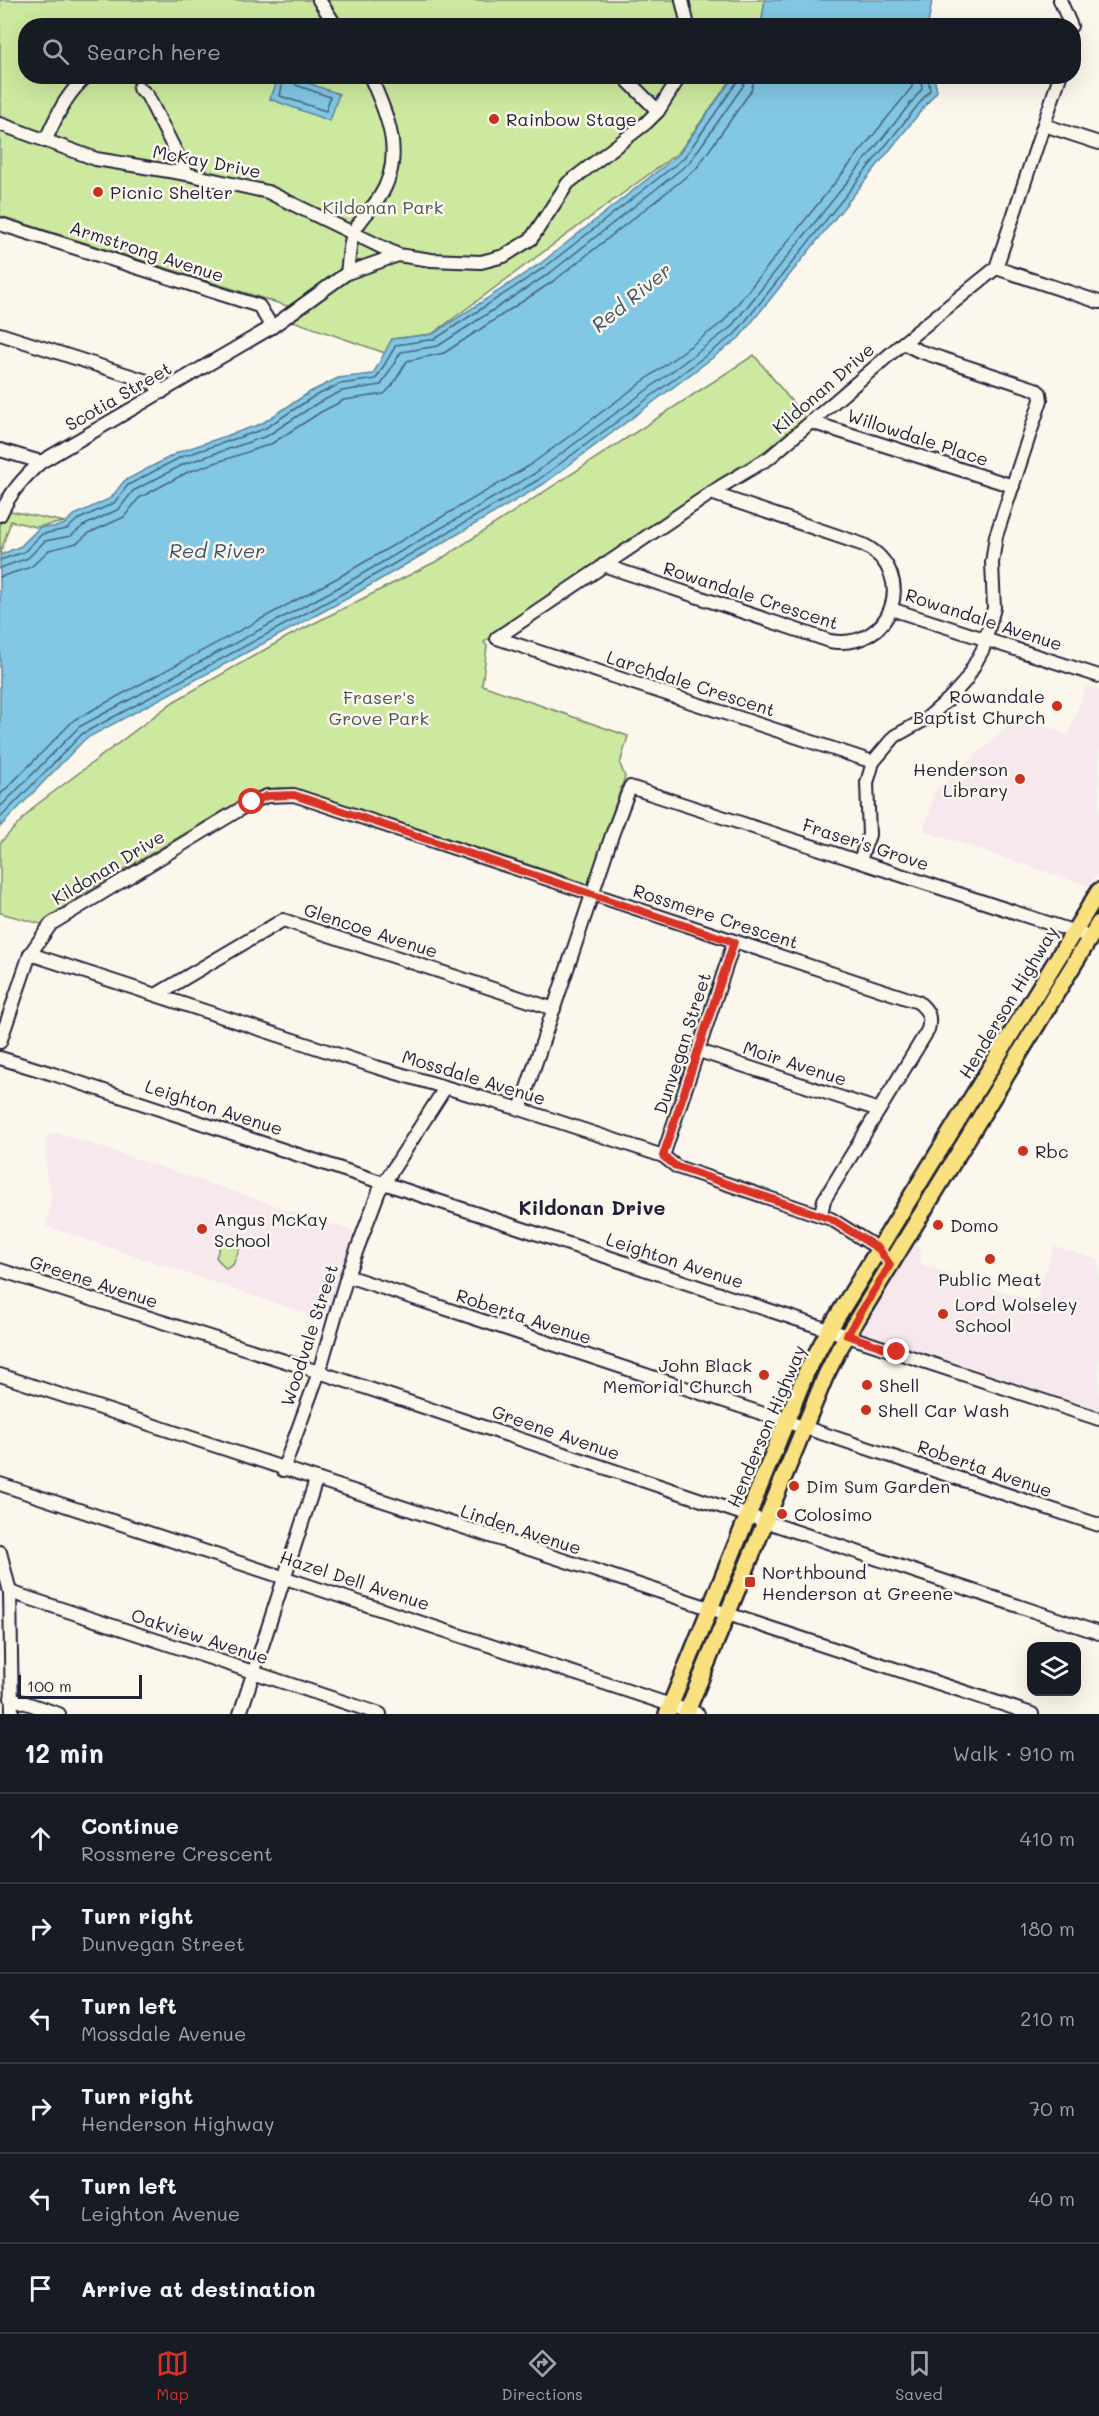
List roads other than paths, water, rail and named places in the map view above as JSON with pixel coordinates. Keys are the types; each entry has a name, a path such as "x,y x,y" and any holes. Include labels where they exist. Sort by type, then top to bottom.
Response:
{"main road":[{"name":"Henderson Highway","path":"669,1709 806,1373 829,1330 1099,891"},
{"name":"Henderson Highway","path":"691,1713 727,1615 825,1377 847,1335 1099,923"},
{"path":"978,1089 993,1097"},
{"path":"925,1175 939,1184"}],"street":[{"path":"319,0 331,18"},
{"path":"682,0 686,18"},
{"path":"1060,0 1068,18"},
{"path":"45,141 62,103 78,84"},
{"path":"347,273 353,232 378,199 388,181 393,145 389,120 373,84"},
{"path":"631,84 658,111"},
{"path":"398,255 431,260 481,262 515,251 537,231 563,189 573,178 646,123 658,111 675,84"},
{"path":"1057,84 996,268 1099,302"},
{"path":"139,88 147,95 187,174"},
{"name":"McKay Drive","path":"0,124 96,159 235,183 276,195 398,255"},
{"path":"1044,125 1099,143"},
{"name":"Armstrong Avenue","path":"0,224 259,306 272,327"},
{"name":"Scotia Street","path":"0,515 11,493 41,462 272,327 347,273 398,255"},
{"name":"Kildonan Drive","path":"498,638 711,493 769,458 903,343 996,268"},
{"path":"0,334 153,383 162,392"},
{"path":"860,860 868,835 867,783 873,762 895,736 926,718 950,698 966,680 983,650 994,608 992,563 994,550 1041,400 1040,393 1035,389 920,351 903,343"},
{"name":"Willowdale Place","path":"812,422 1013,486"},
{"path":"0,450 41,462"},
{"path":"711,493 872,549 883,559 891,576 894,590 891,609"},
{"name":"Rowandale Crescent","path":"603,565 837,642 853,642 869,636 882,625 891,609"},
{"name":"Rowandale Avenue","path":"891,609 1099,676"},
{"name":"Larchdale Crescent","path":"498,638 873,762"},
{"name":"Fraser's Grove","path":"592,894 630,787 860,860 1090,937"},
{"name":"Rossmere Crescent","path":"267,796 294,795 918,1002 928,1010 930,1020 928,1030 824,1200 821,1214"},
{"name":"Kildonan Drive","path":"0,1042 30,954 51,924 242,808 267,796"},
{"path":"520,1109 592,894"},
{"name":"Glencoe Avenue","path":"156,995 283,920 554,1009"},
{"name":"Dunvegan Street","path":"663,1156 734,942"},
{"name":"Mossdale Avenue","path":"30,954 663,1156 677,1167 821,1214 879,1249 890,1265"},
{"name":"Moir Avenue","path":"699,1051 879,1110"},
{"name":"Leighton Avenue","path":"0,1058 384,1182 1099,1419"},
{"name":"Woodvale Street","path":"283,1470 319,1372 347,1276 384,1182 445,1088"},
{"name":"Greene Avenue","path":"0,1270 319,1372 1099,1633"},
{"name":"Roberta Avenue","path":"347,1276 1099,1525"},
{"name":"Linden Avenue","path":"0,1375 283,1470 1032,1714"},
{"path":"240,1714 316,1480"},
{"name":"Hazel Dell Avenue","path":"0,1484 285,1576 669,1709 691,1713"},
{"path":"0,1552 9,1592 12,1714"},
{"name":"Oakview Avenue","path":"9,1592 380,1714"},
{"path":"11,1698 59,1714"}],"water":[{"path":"765,0 932,0 929,18 762,18"},
{"path":"276,84 311,84 339,94 330,121 270,99"},
{"name":"Red River","path":"728,84 936,84 937,91 739,338 542,485 350,597 85,739 0,827 0,555 21,546 40,527 65,524 72,516 111,498 124,481 179,452 261,424 310,392 338,378 373,374 392,339 433,334 541,263 679,154"}],"place":[{"name":"Rainbow Stage","path":"494,119"},
{"name":"Picnic Shelter","path":"98,192"},
{"name":"Rowandale Baptist Church","path":"1057,706"},
{"name":"Henderson Library","path":"1020,779"},
{"name":"Rbc","path":"1023,1151"},
{"name":"Domo","path":"938,1225"},
{"name":"Angus McKay School","path":"202,1229"},
{"name":"Public Meat","path":"990,1259"},
{"name":"Lord Wolseley School","path":"943,1314"},
{"name":"John Black Memorial Church","path":"764,1375"},
{"name":"Shell","path":"867,1385"},
{"name":"Shell Car Wash","path":"866,1410"},
{"name":"Dim Sum Garden","path":"794,1486"},
{"name":"Colosimo","path":"782,1514"},
{"name":"Northbound Henderson at Greene","path":"750,1582"}],"district":[{"name":"Kildonan Drive","path":"592,1207"}],"park label":[{"name":"Kildonan Park","path":"383,207"},
{"name":"Fraser's Grove Park","path":"379,707"}]}
